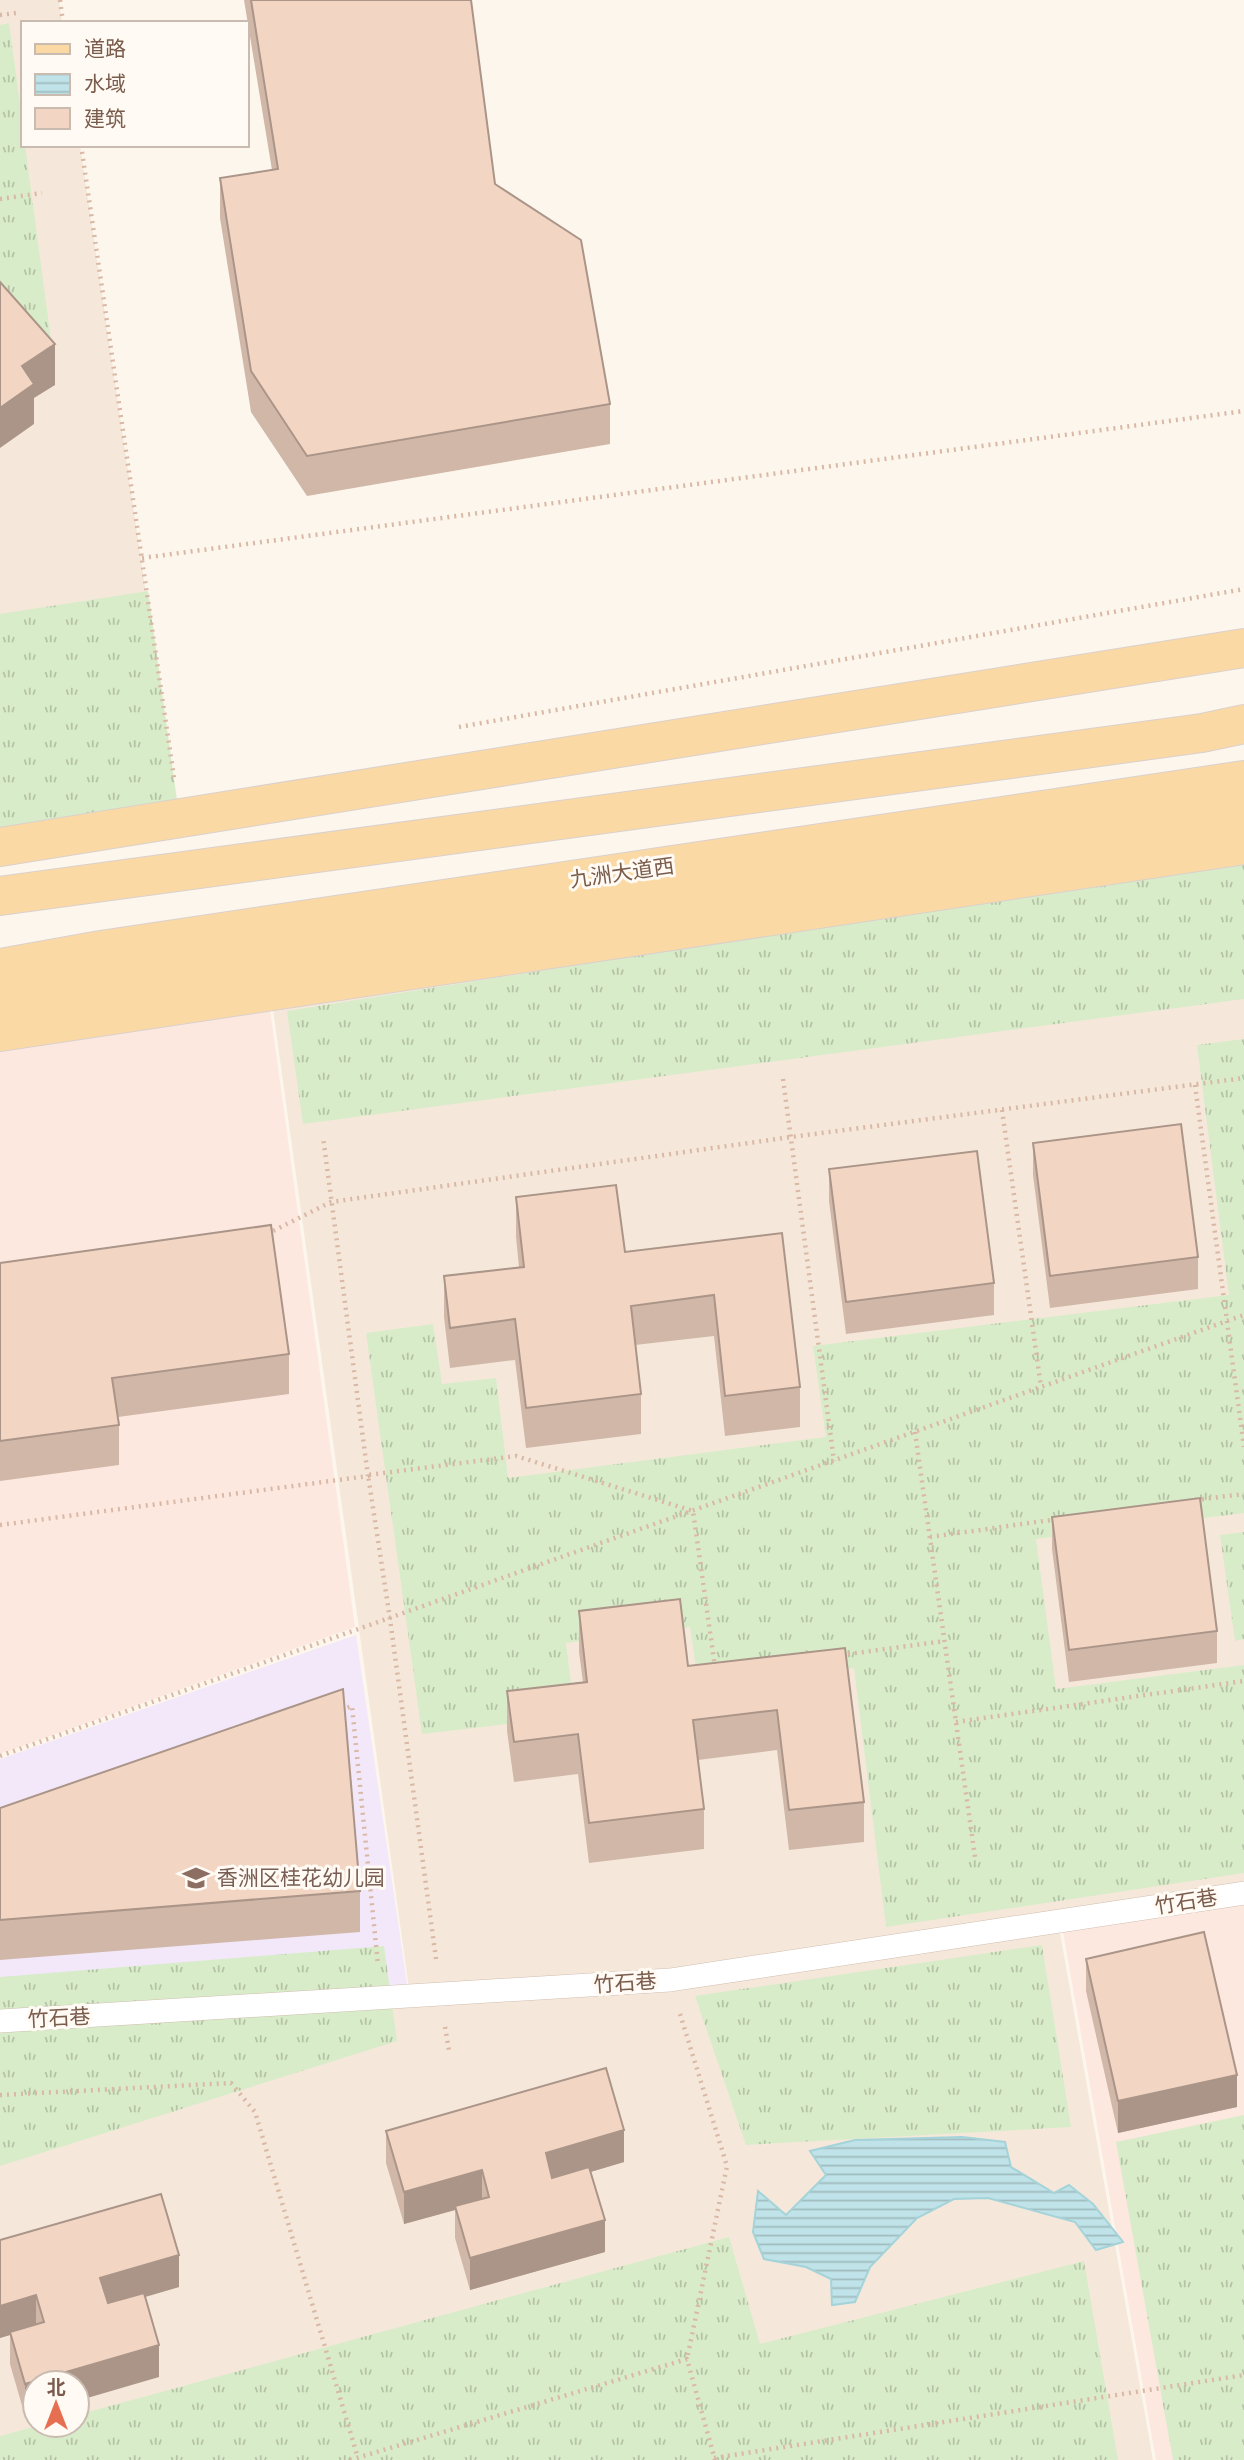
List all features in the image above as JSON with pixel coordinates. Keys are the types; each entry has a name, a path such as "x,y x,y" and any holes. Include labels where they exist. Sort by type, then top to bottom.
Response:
{"main road":[{"path":"0,847 1244,648"},
{"path":"0,896 1175,737 1244,724"},
{"name":"九洲大道西","path":"0,968 115,948 1244,780"},
{"path":"0,1000 460,933 1240,839"},
{"path":"0,1032 1240,839"}],"lane":[{"name":"竹石巷","path":"0,2021 670,1980 1244,1893"}],"path":[{"path":"60,0 63,21"},
{"path":"0,15 16,13"},
{"path":"81,147 180,818"},
{"path":"0,199 42,193"},
{"path":"142,558 1244,411"},
{"path":"449,729 1244,589"},
{"path":"160,780 181,776"},
{"path":"259,1238 331,1202 791,1137 1244,1078"},
{"path":"783,1079 834,1461"},
{"path":"1195,1085 1244,1447"},
{"path":"1002,1110 1041,1387"},
{"path":"323,1137 449,2050"},
{"path":"0,1756 1244,1315"},
{"path":"915,1432 975,1857"},
{"path":"0,1525 516,1456 693,1511"},
{"path":"1189,1501 1244,1494"},
{"path":"693,1511 716,1672"},
{"path":"930,1537 1067,1518"},
{"path":"837,1655 945,1641"},
{"path":"956,1722 1244,1681"},
{"path":"339,1711 352,1706 382,1999"},
{"path":"670,1980 727,2166 687,2359 715,2459 1244,2375"},
{"path":"0,2095 231,2083 255,2112 358,2458"},
{"path":"350,2460 687,2359"}],"shaded area":[{"path":"0,0 59,0 62,21 21,21 21,147 80,147 179,818 0,847"},
{"path":"1244,849 1244,1890 1059,1927 1153,2460 0,2460 0,2021 410,1996 271,995"},
{"path":"268,995 355,1627 0,1754 0,1028"},
{"name":"香洲区桂花幼儿园","path":"356,1635 409,1997 0,2020 0,1759"},
{"path":"1244,1897 1244,2460 1156,2460 1062,1926"}],"green space":[{"path":"9,23 21,111 21,147 25,147 55,370 0,301 0,25"},
{"path":"148,591 177,800 0,831 0,614"},
{"path":"1226,862 1244,862 1244,999 303,1124 287,1011"},
{"path":"1244,1039 1244,1513 1036,1539 1056,1689 1244,1665 1244,1873 886,1927 854,1668 699,1690 690,1627 566,1643 575,1716 422,1734 366,1333 433,1324 442,1384 496,1378 508,1478 826,1437 813,1346 1229,1295 1197,1045"},
{"path":"1244,1532 1244,1639 1235,1641 1220,1535"},
{"path":"1042,1945 1071,2127 746,2145 695,1996"},
{"path":"384,1946 397,2041 0,2166 0,1977"},
{"path":"1244,2115 1244,2460 1173,2460 1116,2142"},
{"path":"729,2237 760,2344 1084,2261 1118,2460 0,2460 0,2436 21,2430 21,2439 91,2439 91,2411"}],"water":[{"path":"962,2137 1005,2142 1011,2167 1054,2193 1069,2185 1093,2204 1123,2242 1096,2250 1075,2222 988,2198 954,2199 917,2218 870,2267 855,2302 832,2305 831,2279 806,2267 764,2259 753,2232 758,2191 786,2215 826,2175 810,2151 855,2140"}],"building":[{"path":"251,0 471,0 495,184 581,240 610,404 307,456 251,371 220,178 278,169"},
{"path":"0,282 55,344 22,366 34,384 0,408"},
{"path":"1181,1124 1198,1257 1050,1276 1033,1143"},
{"path":"977,1151 994,1283 846,1302 829,1169"},
{"path":"616,1185 625,1252 782,1233 800,1387 725,1396 714,1295 631,1306 641,1394 526,1408 515,1319 450,1328 444,1276 524,1267 516,1197"},
{"path":"271,1225 289,1354 112,1378 119,1425 0,1441 0,1263"},
{"path":"1200,1498 1217,1631 1069,1650 1052,1517"},
{"path":"680,1599 688,1666 845,1648 864,1802 789,1810 777,1710 693,1720 704,1809 589,1823 578,1734 514,1742 507,1691 587,1682 579,1611"},
{"path":"343,1689 360,1891 0,1920 0,1808"},
{"path":"1204,1932 1237,2075 1118,2101 1086,1959"},
{"path":"606,2068 624,2130 546,2153 552,2178 589,2167 605,2220 470,2258 455,2206 489,2197 482,2170 404,2192 386,2131"},
{"path":"161,2194 179,2255 100,2278 108,2303 144,2293 159,2345 77,2369 21,2370 10,2332 44,2322 36,2295 0,2306 0,2240"}],"place":[{"name":"香洲区桂花幼儿园","path":"196,1878"}]}
